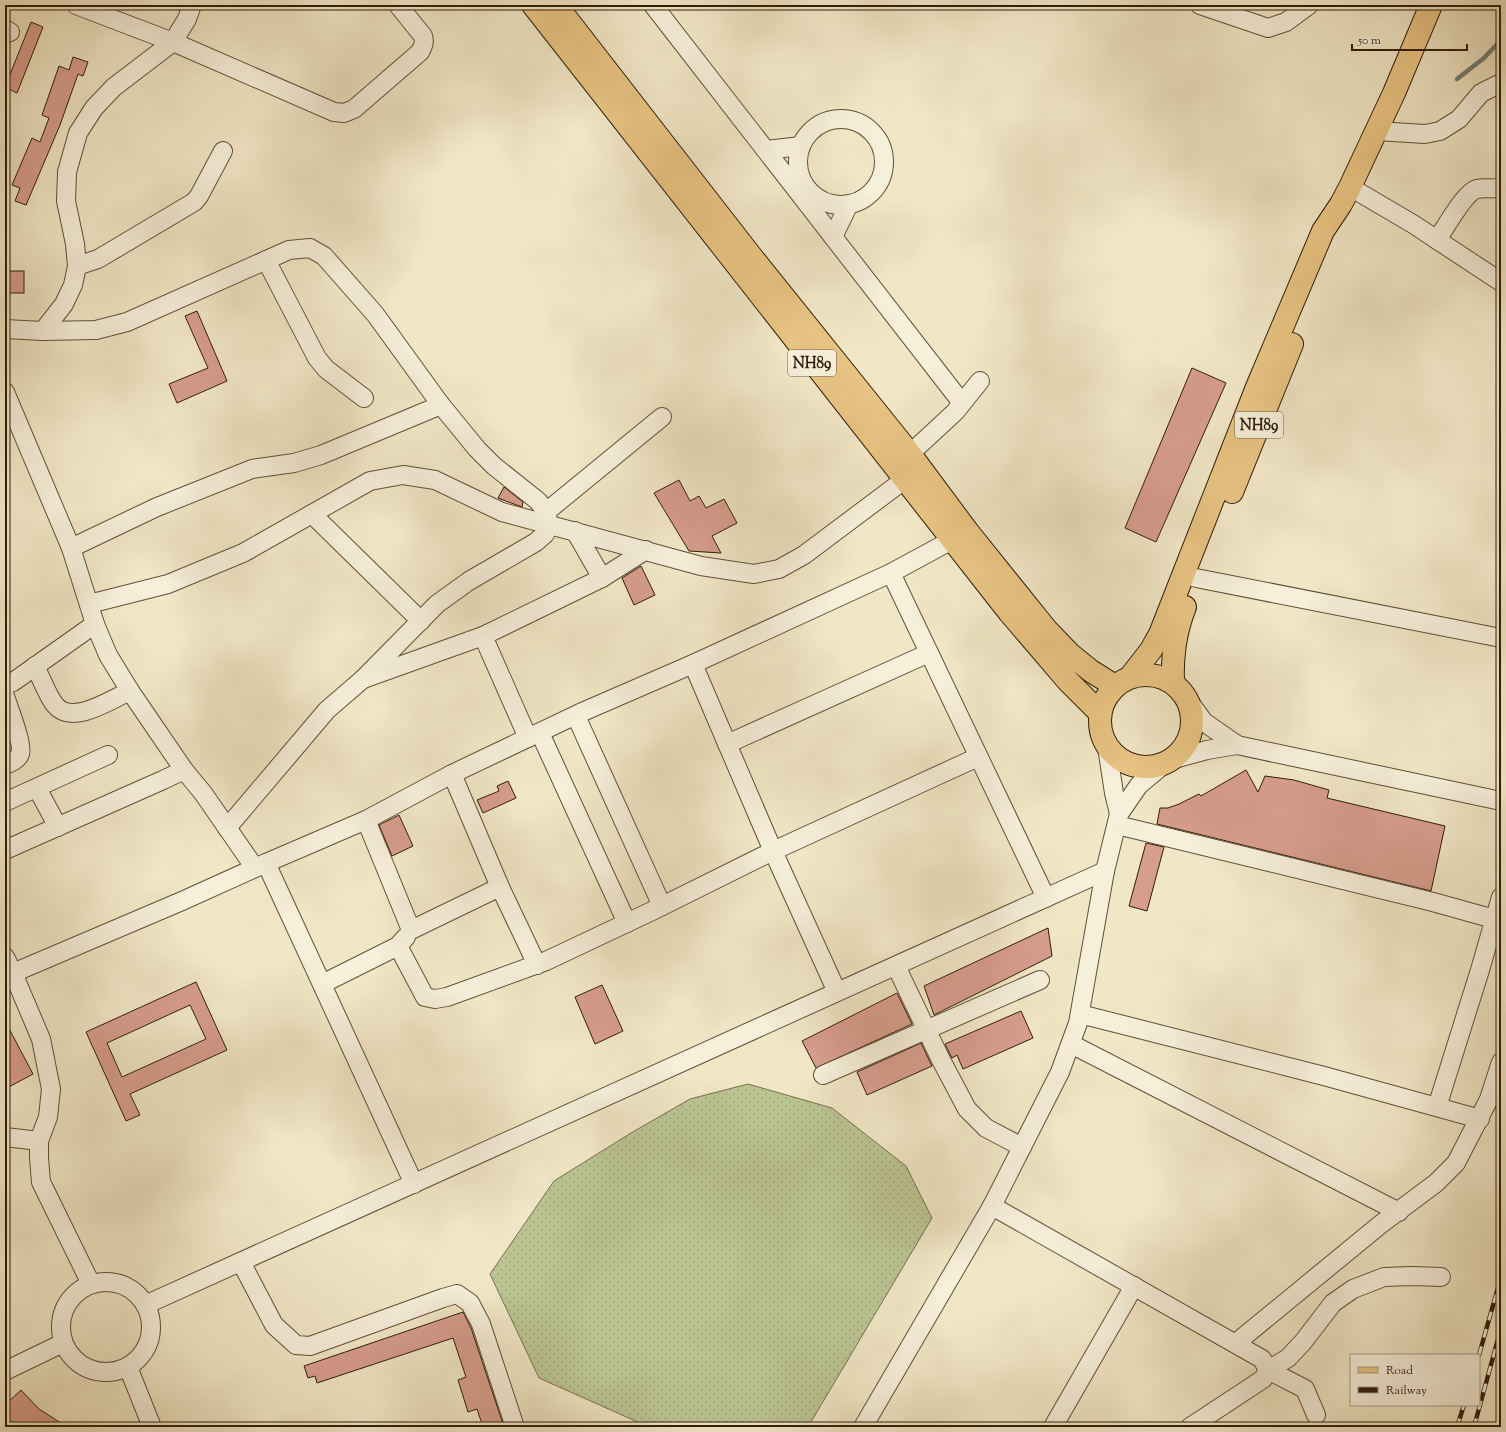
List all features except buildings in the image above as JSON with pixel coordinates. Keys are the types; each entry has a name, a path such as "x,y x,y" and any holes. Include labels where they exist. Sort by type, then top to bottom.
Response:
{"main road":[{"name":"NH89","path":"533,5 620,102 907,467 960,536 1041,650 1100,714"},
{"name":"NH89","path":"556,5 620,102"},
{"name":"NH89","path":"1346,196 1337,234 1196,578 1177,630 1172,658 1179,689 1192,712 1192,730 1186,746 1168,762 1148,768 1132,766 1118,758 1107,747 1102,736 1099,725 1100,714 1105,698 1151,650 1160,634 1238,436 1323,231 1346,196 1394,93 1432,5"},
{"name":"NH89","path":"960,536 1070,654 1091,671 1122,681"},
{"path":"1122,681 1145,674 1159,676 1179,689"}],"street":[{"path":"76,5 173,42 334,112 344,113 354,109 420,52 423,47 423,36 398,5"},
{"path":"43,331 64,304 73,285 77,266 75,244 66,201 67,172 78,133 94,108 114,87 173,42 187,19 192,5"},
{"path":"653,5 962,403"},
{"path":"1200,5 1268,28 1286,22 1309,5"},
{"path":"1376,131 1425,134 1440,131 1459,119 1481,93 1501,83"},
{"path":"835,119 849,119 862,124 874,132 881,144 885,157 884,171 879,184 870,195 858,202 849,204 844,206 829,204 816,197 806,187 799,174 798,159 801,146 809,132 821,123 835,119"},
{"path":"766,150 801,146"},
{"path":"77,266 98,259 194,202 199,196 223,151"},
{"path":"1437,240 1468,194 1477,189 1495,189 1501,187"},
{"path":"1346,196 1414,224 1501,282"},
{"path":"833,237 849,204"},
{"path":"5,329 43,331 96,330 127,322 289,250 310,248 324,256 375,314 441,405 477,450 494,466 538,501 548,518"},
{"path":"266,260 317,358 326,369 364,398"},
{"path":"89,604 168,584 243,554 370,481 402,475 435,480 502,512 548,518 575,531 701,566 754,574 779,569 804,555 907,467 980,381"},
{"path":"5,392 71,548 94,624 108,655 130,691 184,770 227,828 260,865 322,984 414,1184"},
{"path":"71,548 157,507 252,469 294,463 321,454 441,405"},
{"path":"227,828 327,710 363,679 437,604 469,581 536,542 544,534 548,518 662,417"},
{"path":"312,514 420,621"},
{"path":"575,531 602,578"},
{"path":"91,1284 41,1182 39,1140 48,1117 51,1089 41,1039 9,965 182,900 366,820 452,774 891,573 960,536"},
{"path":"363,679 483,636 602,578 646,550"},
{"path":"891,573 1046,898"},
{"path":"1196,578 1501,638"},
{"path":"5,685 13,682 94,624"},
{"path":"483,636 627,923"},
{"path":"727,744 929,653"},
{"path":"693,664 773,851 837,992"},
{"path":"35,666 54,704 62,711 69,714 84,713 130,691"},
{"path":"1179,689 1204,722 1237,745"},
{"path":"5,696 21,746 20,755 13,762 5,765"},
{"path":"576,716 662,906"},
{"path":"863,1427 992,1206 1060,1072 1078,1023 1106,871 1118,819 1139,785 1168,762 1207,750 1237,745 1501,801"},
{"path":"1107,747 1118,819"},
{"path":"5,802 108,755"},
{"path":"398,946 425,997 435,999 448,997 537,965 627,923 773,851 978,757"},
{"path":"5,850 184,770"},
{"path":"452,774 500,887 537,965"},
{"path":"37,788 58,827"},
{"path":"1118,819 1494,919"},
{"path":"366,820 412,930"},
{"path":"145,1305 1106,871"},
{"path":"322,984 398,946 412,930 500,887"},
{"path":"1437,1107 1501,897"},
{"path":"896,966 967,1109 986,1128 1022,1147"},
{"path":"823,1075 1040,980"},
{"path":"1080,1014 1316,1074 1480,1119"},
{"path":"1071,1044 1398,1212"},
{"path":"1236,1343 1375,1229 1436,1183 1456,1164 1489,1099 1501,1062"},
{"path":"5,1137 39,1140"},
{"path":"992,1206 1262,1359 1268,1370 1305,1389 1316,1415"},
{"path":"241,1262 274,1325 296,1345 310,1346 457,1294 470,1303 481,1324 515,1427"},
{"path":"1190,1427 1263,1379 1268,1370 1288,1358 1303,1342 1333,1302 1353,1289 1384,1277 1441,1277"},
{"path":"102,1282 122,1284 139,1296 150,1314 151,1335 143,1354 137,1361 128,1367 110,1373 100,1373 90,1370 74,1360 63,1343 61,1323 63,1312 67,1303 82,1288 91,1284 102,1282"},
{"path":"1053,1427 1134,1286"},
{"path":"5,1371 63,1343"},
{"path":"128,1367 152,1427"}],"green space":[{"path":"748,1084 832,1108 906,1166 932,1218 808,1427 649,1427 539,1378 490,1274 554,1181 631,1133 690,1099"}],"waterway":[{"path":"1457,79 1484,58 1501,40"}],"railway":[{"path":"1479,1354 1501,1277"},
{"path":"1480,1405 1501,1328"},
{"path":"1457,1427 1464,1406"},
{"path":"1474,1427 1480,1406"}]}
